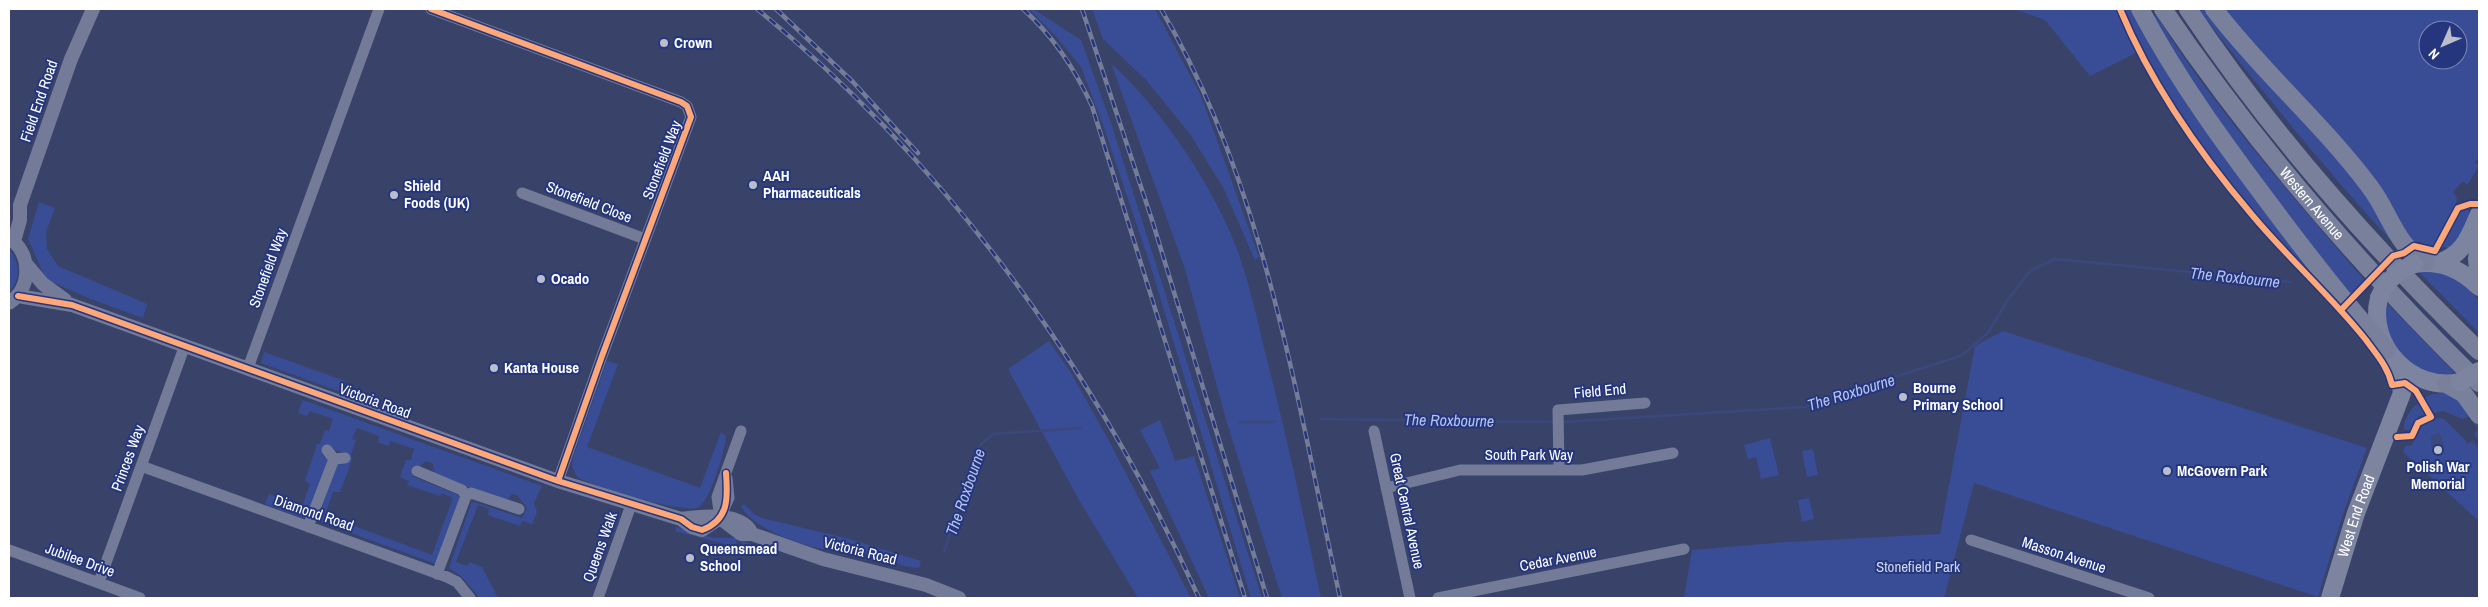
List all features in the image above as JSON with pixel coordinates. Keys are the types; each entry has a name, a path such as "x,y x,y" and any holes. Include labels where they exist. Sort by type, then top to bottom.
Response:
{"highway":[{"path":"2140,9 2189,93 2222,141 2346,305 2390,354"},
{"name":"Western Avenue","path":"2163,9 2204,70 2250,131 2316,210 2414,317 2479,383"},
{"name":"Western Avenue","path":"2188,9 2266,118 2332,199 2432,305 2479,351"},
{"path":"2214,9 2351,161 2378,198 2403,244 2416,257 2426,263"},
{"path":"2450,384 2464,394 2479,415"}],"main road":[{"path":"2479,214 2462,250 2451,258 2426,263 2396,273 2383,289 2379,298 2378,322 2390,354 2412,374 2450,384 2479,371"},
{"path":"2479,242 2479,280"},
{"path":"2426,263 2464,274 2479,287"},
{"name":"West End Road","path":"2330,598 2358,507 2402,393 2399,374 2390,354"},
{"name":"West End Road","path":"2387,436 2407,402 2416,391 2425,387 2450,384"}],"street":[{"name":"Field End Road","path":"11,240 20,220 14,210 70,58 93,9"},
{"name":"Stonefield Way","path":"248,368 379,9"},
{"name":"Stonefield Way","path":"431,9 687,106 691,117 558,482"},
{"name":"Stonefield Close","path":"522,193 645,239"},
{"name":"Victoria Road","path":"11,240 22,252 26,264 42,284 72,305"},
{"path":"13,300 27,275 26,264"},
{"name":"Victoria Road","path":"13,300 72,305 558,482 680,519 706,516 741,521 750,528 752,534 824,559 926,585 959,598"},
{"name":"Princes Way","path":"98,582 185,345"},
{"name":"Field End","path":"1559,470 1558,410 1645,403"},
{"path":"720,518 729,498 726,473 741,431"},
{"name":"Great Central Avenue","path":"1374,431 1410,598"},
{"name":"South Park Way","path":"1386,488 1460,470 1582,470 1673,452"},
{"path":"308,527 335,455"},
{"name":"Diamond Road","path":"141,466 457,582 470,598"},
{"path":"416,471 462,490 466,496"},
{"path":"437,574 466,496 471,493 519,509"},
{"name":"Queens Walk","path":"598,598 631,505"},
{"name":"Masson Avenue","path":"1971,540 2148,598"},
{"name":"Cedar Avenue","path":"1438,598 1684,549"},
{"name":"Jubilee Drive","path":"9,550 140,598"}],"green space":[{"path":"1029,9 1033,9 1081,40 1111,123 1262,598 1251,598 1151,267 1102,122 1081,67 1054,34"},
{"path":"1092,9 1155,9 1201,96 1259,257 1255,260 1223,187 1190,134 1146,80 1103,39"},
{"path":"2015,9 2118,9 2138,52 2090,76 2045,20"},
{"path":"2120,9 2132,9 2337,300 2327,296 2267,230 2210,162 2160,88 2139,50"},
{"path":"2198,9 2208,9 2360,184 2398,248 2295,131"},
{"path":"2223,9 2479,9 2479,158 2475,162 2479,166 2468,184 2462,182 2453,192 2457,198 2455,209 2433,249 2418,241 2414,248"},
{"path":"2156,15 2229,119 2365,281 2349,301 2232,148 2151,18"},
{"path":"1111,63 1146,100 1179,142 1207,186 1236,246 1250,289 1280,410 1321,598 1282,598 1227,423 1185,269"},
{"path":"39,202 55,208 46,232 47,249 58,266 147,304 143,318 88,298 50,281 43,273 28,239"},
{"path":"2468,208 2471,220 2452,251 2444,247 2438,249 2459,211"},
{"path":"9,248 18,270 16,281 9,292"},
{"path":"2422,268 2457,277 2479,300 2479,333 2419,272"},
{"path":"2387,303 2455,373 2442,376 2418,371 2389,346 2383,317"},
{"name":"McGovern Park","path":"2003,331 2367,448 2342,517 2318,597 1974,483 1944,598 1684,598 1692,550 1787,542 1940,534 1975,346"},
{"path":"1049,341 1071,373 1109,441 1191,598 1138,598 1079,500 1008,369"},
{"path":"264,352 345,381 341,392 261,363"},
{"path":"607,361 618,364 587,447 700,488 721,432 726,436 720,463 713,485 704,502 699,507 677,507 659,503 619,493 577,477 572,466 573,458"},
{"path":"2447,393 2462,401 2471,410 2480,427 2479,441 2474,434 2478,429 2470,416 2463,419 2443,411 2419,416 2410,430 2404,430 2408,415 2421,400 2432,394"},
{"path":"303,400 542,486 534,503 537,512 532,524 522,521 520,526 488,515 489,509 478,505 456,562 467,566 470,562 482,567 498,598 480,598 462,577 449,568 471,504 474,502 522,518 527,508 517,495 512,494 507,501 434,475 433,464 426,461 413,472 414,477 458,495 460,500 436,564 318,521 336,463 344,453 329,448 322,454 328,460 306,519 265,504 269,494 302,507 310,484 305,481 317,444 320,444 325,430 329,431 333,419 310,411 307,416 298,413","holes":["357,428 379,436 378,442 388,446 391,441 414,449 411,460 406,460 400,477 409,481 407,485 440,496 442,493 453,498 432,555 325,515 333,492 340,492 352,460 351,454 356,440 352,439"]},
{"path":"2438,418 2444,419 2466,441 2466,444 2472,441 2479,447 2479,521 2403,452 2405,446 2412,445 2421,423"},
{"path":"1160,420 1175,461 1194,456 1240,598 1209,598 1150,471 1160,468 1140,430"},
{"path":"1770,438 1779,475 1761,479 1756,457 1748,459 1744,445"},
{"path":"1813,449 1818,475 1807,477 1802,451"},
{"path":"1809,498 1814,519 1802,522 1798,500"},
{"path":"744,504 754,514 762,518 849,539 921,561 919,568 913,568 867,554 828,550 785,538 758,524 741,506"},
{"path":"676,527 714,538 737,538 736,547 675,531"},
{"path":"742,540 770,554 740,549"}],"shaded area":[{"path":"2437,433 2440,434 2445,448 2431,450 2431,436"}],"waterway":[{"name":"The Roxbourne","path":"1562,422 1806,407 1961,356 1988,333 2007,301 2031,270 2055,259 2291,282"},
{"name":"The Roxbourne","path":"1321,419 1554,422"},
{"name":"The Roxbourne","path":"1240,422 1274,422"},
{"name":"The Roxbourne","path":"944,552 977,449 984,441 994,434 1080,428"},
{"name":"The Roxbourne","path":"2472,441 2479,447"}],"railway":[{"path":"757,9 827,70 893,135 954,205 1012,278 1065,354 1114,433 1159,514 1199,598"},
{"path":"776,9 853,82 918,153"},
{"path":"1023,9 1063,54 1092,106 1245,598"},
{"path":"1082,9 1153,223 1267,598"},
{"path":"1161,9 1197,77 1227,148 1252,221 1292,371 1340,598"}],"cycle path":[{"path":"431,9 681,102 687,106 691,117 602,356 558,481"},
{"path":"2120,9 2146,64 2178,117 2214,168 2267,232 2339,308 2366,340 2385,367 2392,385 2405,383 2416,391 2431,417 2418,423 2412,436 2397,437"},
{"path":"2341,310 2393,256 2404,253 2414,246 2435,251 2458,208 2470,204 2479,204"},
{"path":"18,296 72,305 558,481 681,519 692,527 702,530 711,526 722,514 725,507 727,491 726,473"}],"place":[{"name":"Crown","path":"664,43"},
{"name":"AAH Pharmaceuticals","path":"753,185"},
{"name":"Shield Foods (UK)","path":"394,195"},
{"name":"Ocado","path":"541,279"},
{"name":"Kanta House","path":"494,368"},
{"name":"Bourne Primary School","path":"1903,397"},
{"name":"Polish War Memorial","path":"2438,450"},
{"name":"McGovern Park","path":"2167,471"},
{"name":"Queensmead School","path":"690,558"}],"park label":[{"name":"Stonefield Park","path":"1918,567"}]}
